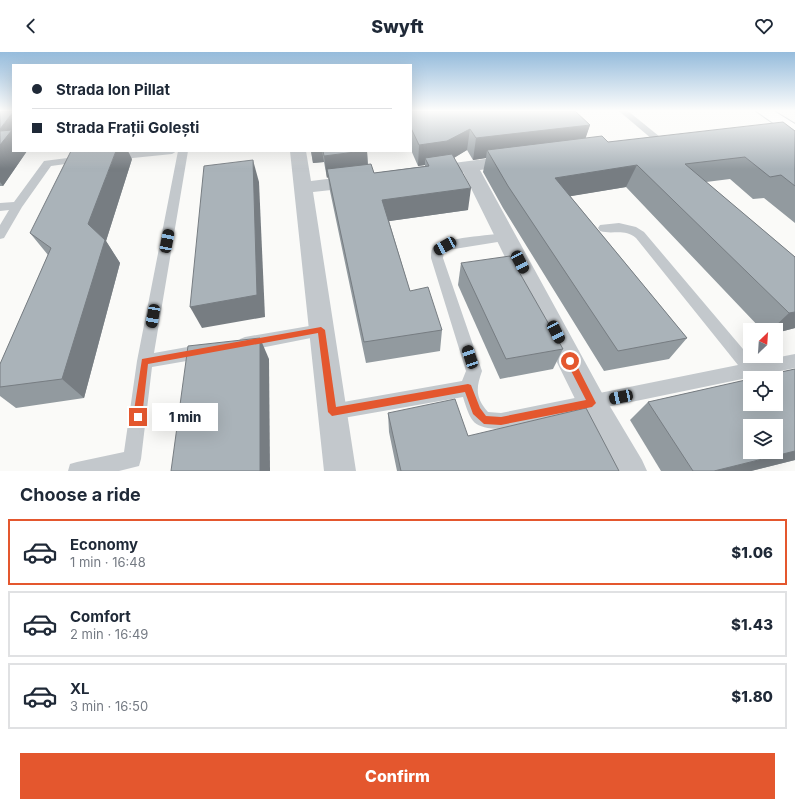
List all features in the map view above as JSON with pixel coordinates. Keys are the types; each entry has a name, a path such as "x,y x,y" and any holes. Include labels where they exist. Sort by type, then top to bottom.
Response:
{"street":[{"path":"640,145 669,142"},
{"path":"298,152 340,471"},
{"path":"415,173 529,159"},
{"path":"469,166 592,403 631,471"},
{"path":"302,188 377,178"}],"lane":[{"path":"652,131 669,142"},
{"path":"0,235 17,206 48,163 161,152"},
{"path":"77,471 132,459 144,361 183,152"},
{"path":"0,207 17,206"},
{"path":"604,228 621,226 633,229 640,235 750,369"},
{"path":"506,237 445,246 438,250 437,258 474,371 468,388 476,411 484,420 501,421 795,361"},
{"path":"144,361 321,330"},
{"path":"332,412 468,388"}],"building":[{"path":"0,131 12,131 0,145"},
{"path":"412,131 467,131 447,141 419,145"},
{"path":"471,131 541,131 476,138"},
{"path":"708,131 795,131 795,186 781,175 770,177 745,157 685,164 795,257 795,312 789,313 637,165 555,178 687,338 618,351 508,186 487,150 602,136 608,142"},
{"path":"70,152 116,152 88,224 105,240 62,379 0,387 0,364 51,248 30,233"},
{"path":"323,152 355,152 324,156"},
{"path":"452,154 471,188 382,200 410,291 428,287 442,330 364,342 327,169 371,164 374,173 429,166 425,158"},
{"path":"253,160 257,295 190,307 204,166"},
{"path":"510,256 563,349 506,359 461,263"},
{"path":"260,338 260,471 171,471 188,346"},
{"path":"795,369 795,451 783,454 783,419 743,419 743,459 763,459 714,471 693,471 648,402 743,381 743,411 783,411 783,372"},
{"path":"455,399 468,436 586,408 619,471 401,471 388,413"}],"route":[{"path":"138,417 144,361 321,330 332,412 468,388 476,411 484,420 501,421 592,403 570,361"}]}
